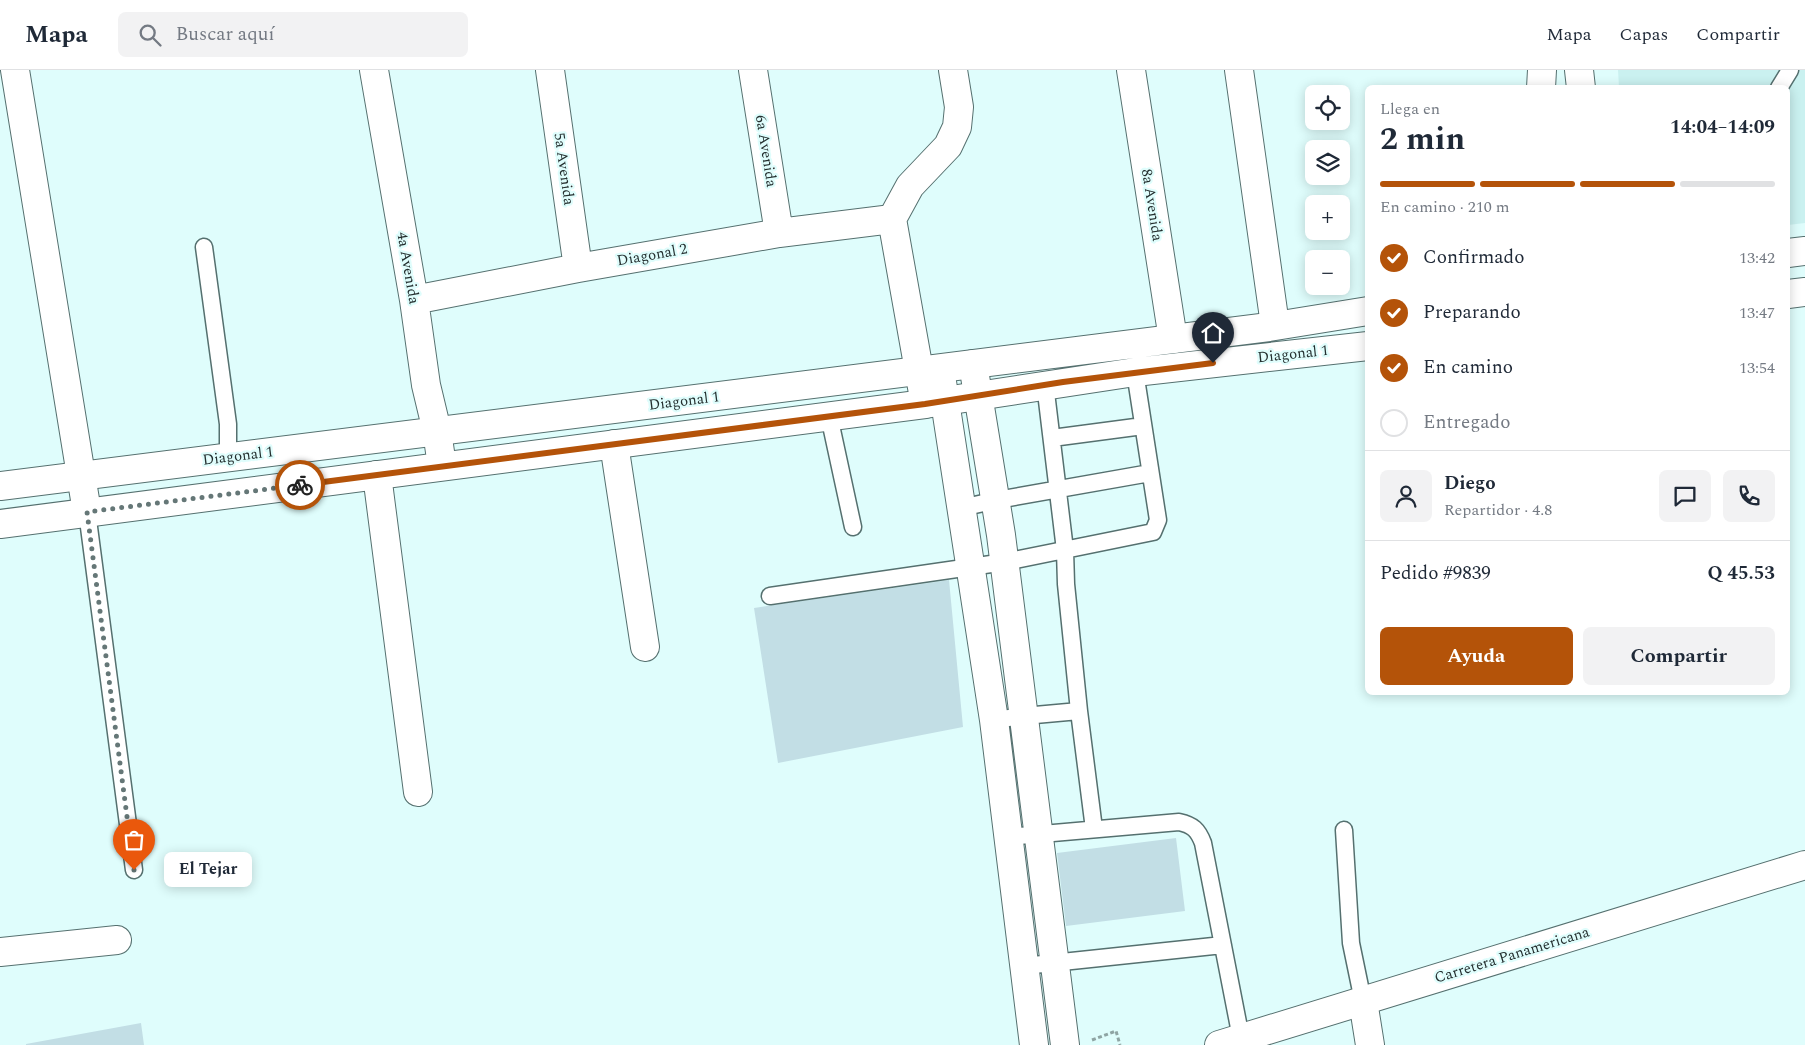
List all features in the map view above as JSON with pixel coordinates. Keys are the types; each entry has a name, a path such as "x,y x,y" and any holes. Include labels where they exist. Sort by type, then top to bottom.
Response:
{"street":[{"path":"15,70 87,512"},
{"name":"4a Avenida","path":"374,70 414,300 426,385 442,466"},
{"name":"5a Avenida","path":"550,70 578,268"},
{"name":"6a Avenida","path":"752,70 779,233"},
{"path":"953,70 959,107 957,127 948,146 910,186 892,219 930,370 935,403 961,508 994,720 1034,1045"},
{"name":"8a Avenida","path":"1131,70 1173,339"},
{"path":"1238,70 1275,326"},
{"path":"1541,85 1542,70"},
{"path":"1579,70 1580,85"},
{"name":"Diagonal 2","path":"414,300 578,268 779,233 892,219"},
{"path":"1790,253 1805,251"},
{"path":"1790,294 1805,292"},
{"name":"Diagonal 1","path":"0,486 1275,326 1365,311"},
{"name":"Diagonal 1","path":"0,524 935,403 1045,384 1136,372 1365,346"},
{"path":"973,364 996,500 1054,963 1076,1043"},
{"path":"614,444 646,647"},
{"path":"377,475 418,792"},
{"name":"Carretera Panamericana","path":"1230,1042 1805,865"},
{"path":"1017,904 1046,899"},
{"path":"0,952 116,940"},
{"path":"1363,1001 1370,1045"}],"lane":[{"path":"1780,85 1790,70"},
{"path":"204,247 228,424 228,458"},
{"path":"770,596 1004,562 1153,532 1158,520 1136,372"},
{"path":"1045,384 1065,550 1066,584 1078,711 1094,829"},
{"path":"829,416 853,527"},
{"path":"1052,438 1143,426"},
{"path":"961,508 1150,473"},
{"path":"87,512 134,870"},
{"path":"994,720 1078,711"},
{"path":"1008,837 1179,822 1189,824 1199,832 1203,843 1223,945 1230,1042"},
{"path":"1344,830 1350,943 1363,1001"},
{"path":"1024,966 1223,945"}],"path":[{"path":"1076,1043 1116,1031 1120,1045"}],"shaded area":[{"path":"1618,70 1805,70 1805,223 1790,225 1790,85 1619,85"}],"building":[{"path":"949,580 963,727 778,763 754,608"},
{"path":"1176,838 1185,911 1066,926 1057,853"},
{"path":"141,1023 144,1045 26,1045 26,1044"}],"way so far":[{"path":"134,870 87,512 300,485"}],"place":[{"name":"El Tejar","path":"134,870"}],"route":[{"path":"300,485 925,404 1063,382 1213,363"}]}
